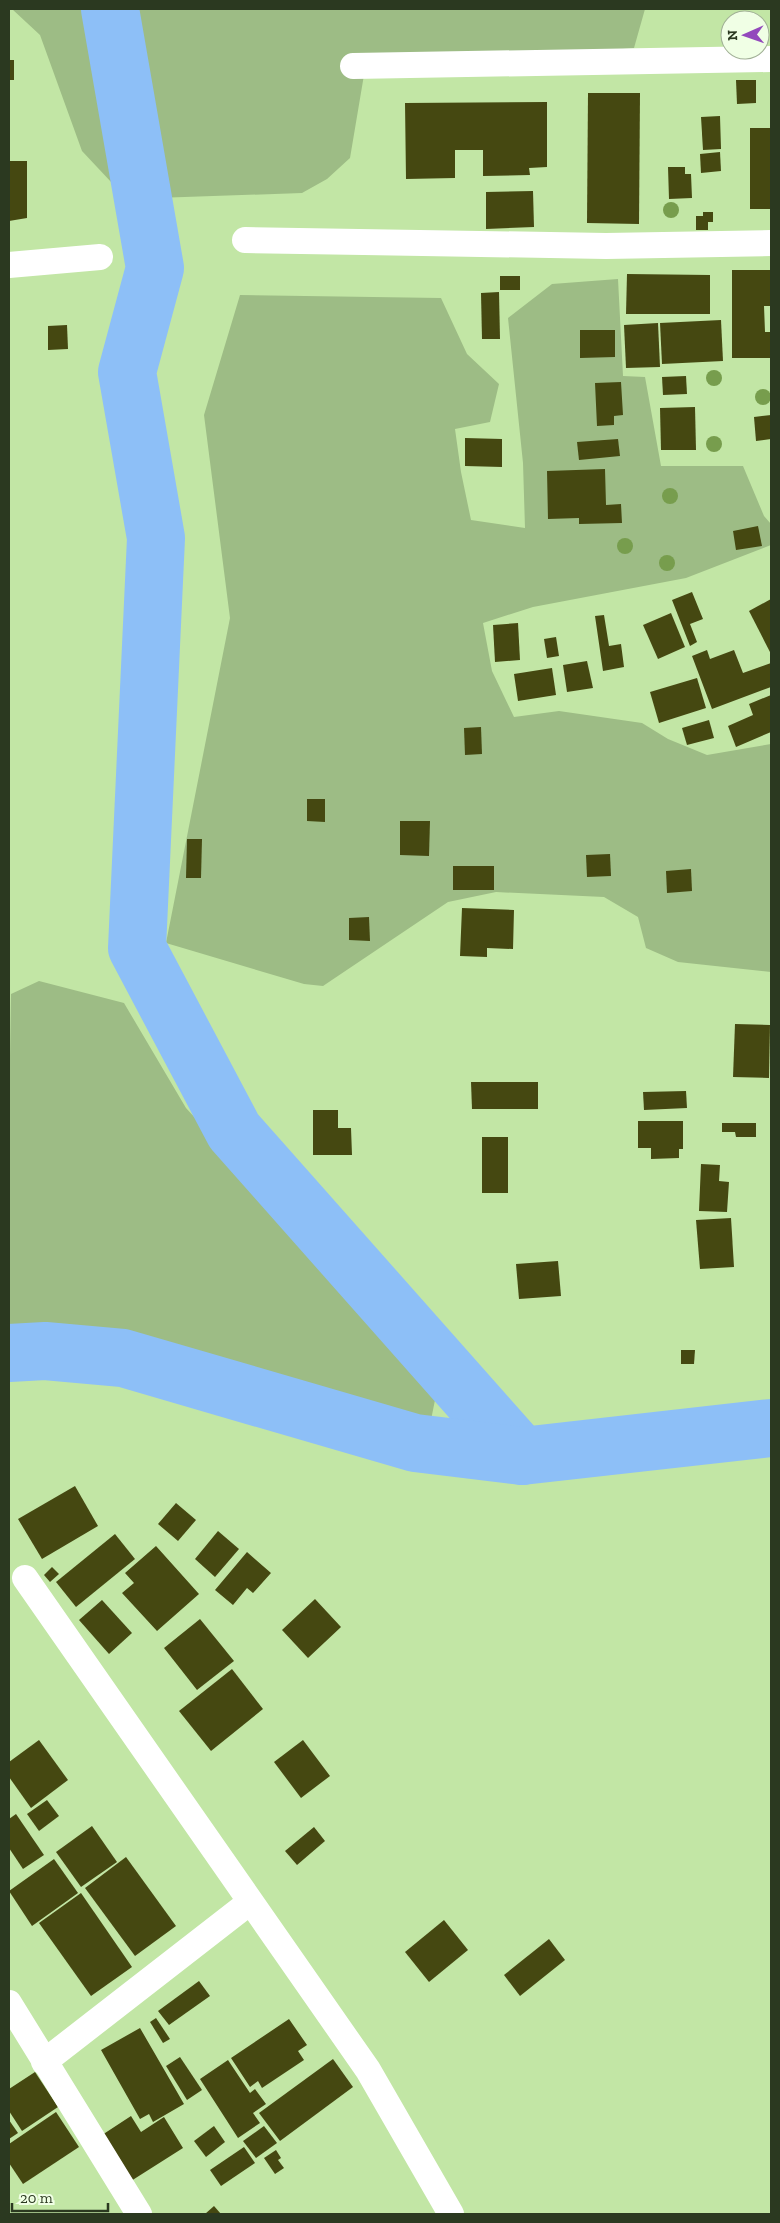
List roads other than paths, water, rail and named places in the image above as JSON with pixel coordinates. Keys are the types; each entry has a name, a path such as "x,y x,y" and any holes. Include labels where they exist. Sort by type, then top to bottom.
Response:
{"street":[{"path":"353,66 771,59"},
{"path":"245,240 606,246 771,243"},
{"path":"9,265 100,258"},
{"path":"25,1578 368,2070 452,2214"},
{"path":"44,2062 250,1902"},
{"path":"9,2003 139,2214"}],"waterway":[{"path":"110,9 155,268 127,372 156,538 137,948 234,1131 522,1456"},
{"path":"9,1353 45,1351 123,1358 415,1443 522,1456 771,1428"}]}
